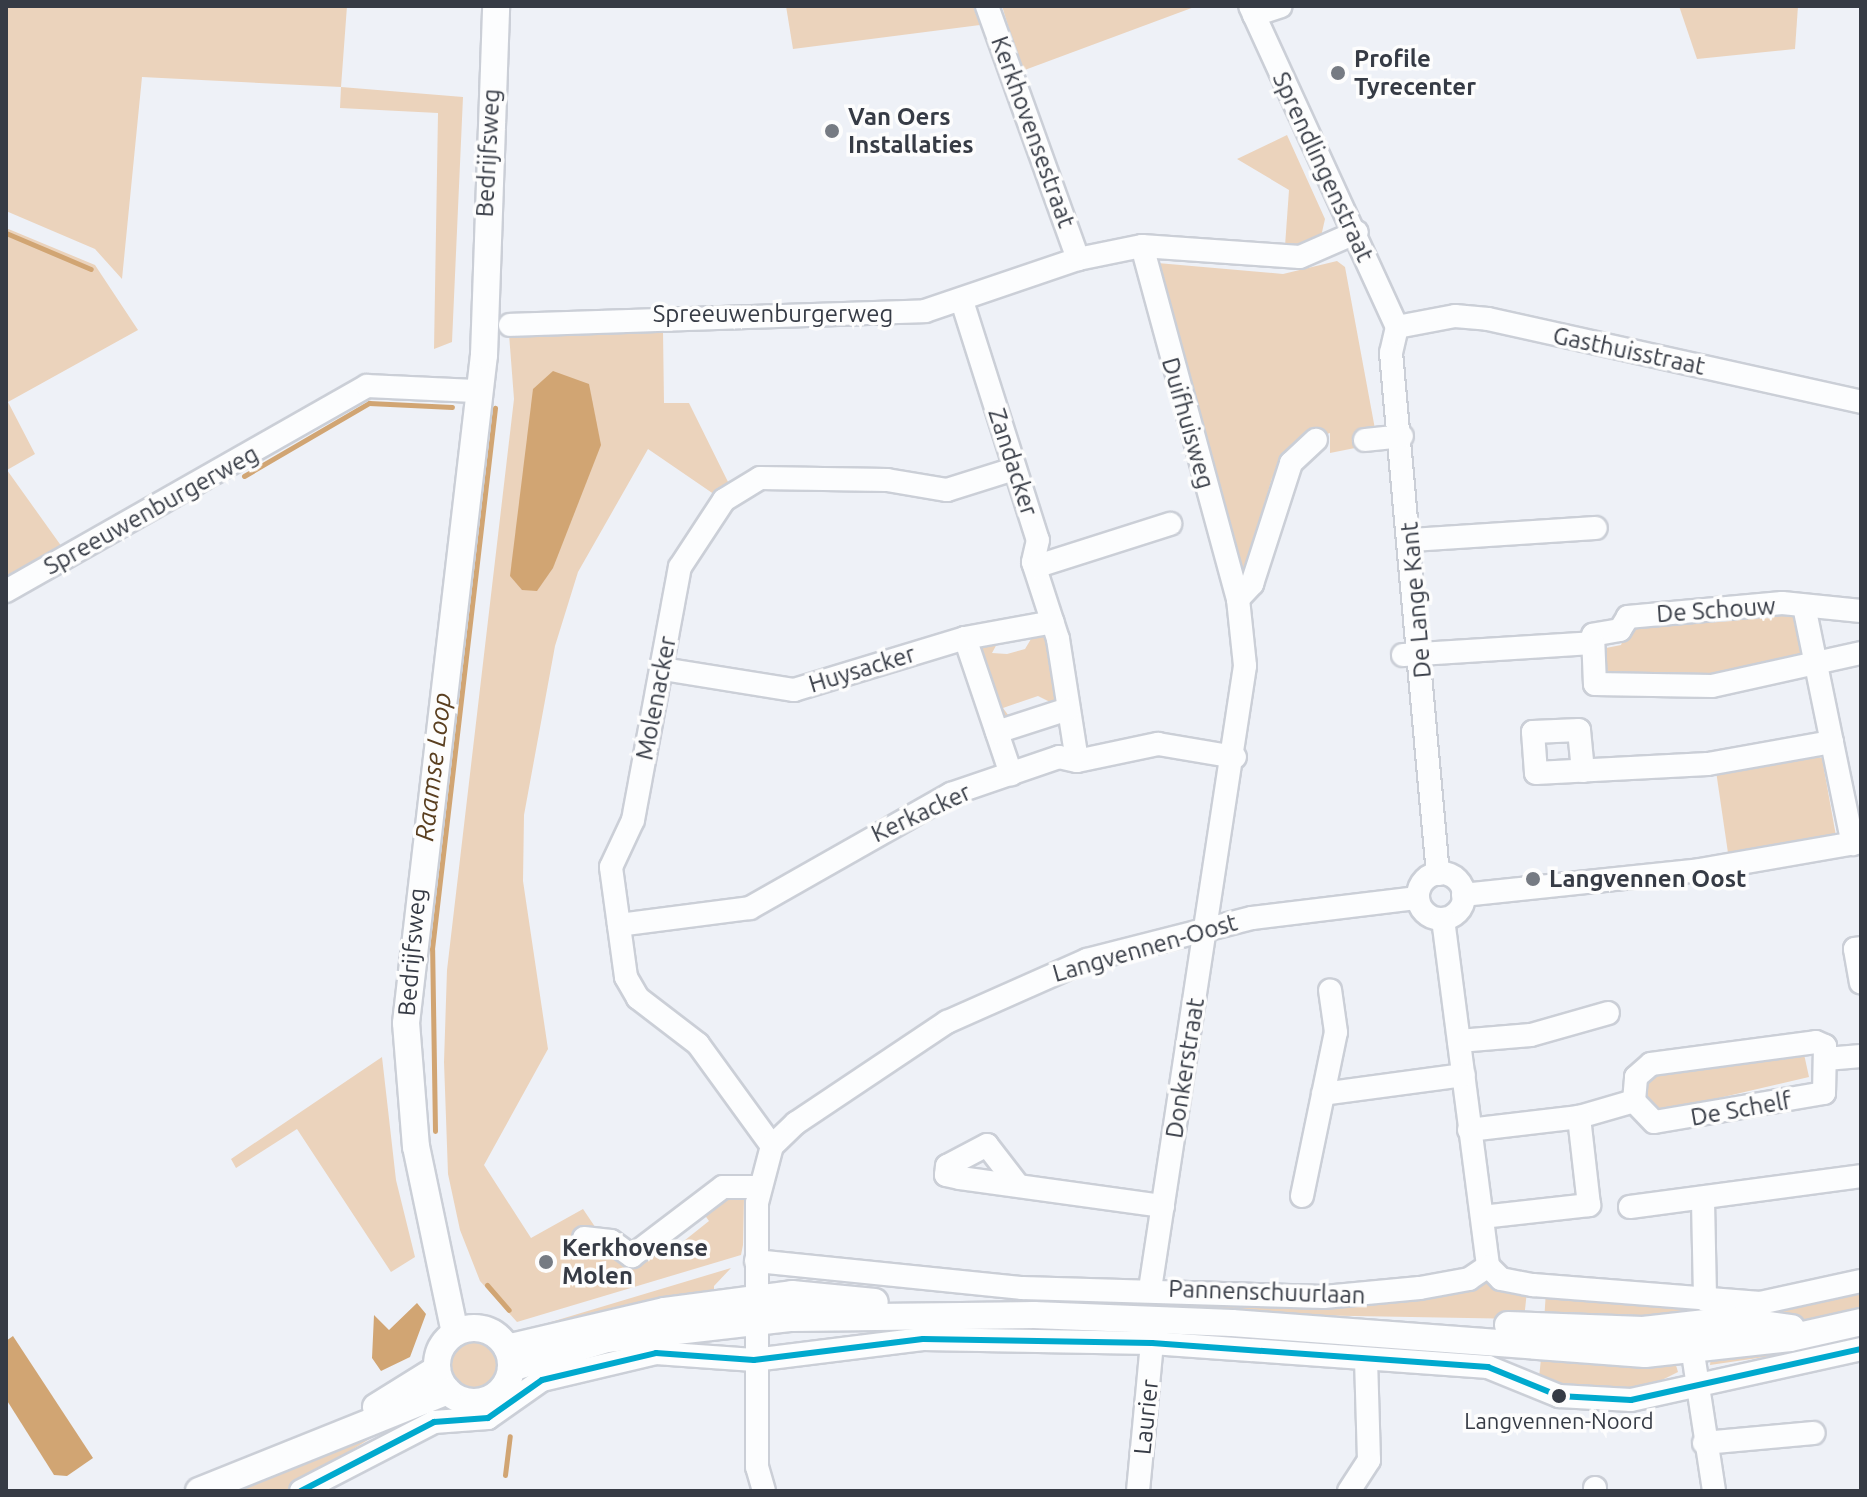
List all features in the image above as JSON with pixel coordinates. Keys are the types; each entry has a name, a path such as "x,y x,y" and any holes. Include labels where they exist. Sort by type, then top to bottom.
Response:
{"main road":[{"name":"Bedrijfsweg","path":"466,1331 435,1237 416,1147 406,1023 475,385 470,346 481,301 496,6"},
{"name":"Pannenschuurlaan","path":"509,1358 755,1312 1034,1315 1690,1337 1732,1320 1815,1330 1861,1322"},
{"path":"466,1331 509,1358 487,1399 462,1400 443,1380 441,1349 466,1331"},
{"path":"199,1491 288,1455 443,1380"}],"street":[{"name":"Kerkhovensestraat","path":"987,6 1078,259"},
{"path":"1252,11 1281,6"},
{"name":"Sprendlingenstraat","path":"1252,11 1357,232 1397,327"},
{"name":"Spreeuwenburgerweg","path":"510,325 662,315 877,316 962,301 1078,259 1142,246 1300,257 1357,232"},
{"name":"Duifhuisweg","path":"1142,246 1238,599 1245,666 1235,757 1208,930"},
{"name":"Zandacker","path":"962,301 1038,540 1035,567 1053,622 1077,761"},
{"name":"Gasthuisstraat","path":"1397,327 1455,316 1488,319 1861,402"},
{"name":"De Lange Kant","path":"1397,327 1391,353 1411,540 1412,656 1438,874"},
{"name":"Spreeuwenburgerweg","path":"6,591 367,386 475,385"},
{"path":"1365,440 1402,436"},
{"path":"1238,599 1252,584 1291,463 1316,440"},
{"name":"Molenacker","path":"772,1146 698,1044 638,998 626,977 611,867 633,820 680,567 724,500 750,482 873,479 947,490 1014,469"},
{"path":"1035,567 1170,524"},
{"path":"1411,540 1596,528"},
{"name":"De Schouw","path":"1412,656 1593,643 1593,635 1620,630 1628,617 1782,603 1805,611 1861,611"},
{"name":"De Schouw","path":"1805,611 1857,843"},
{"path":"1011,774 965,638 1053,622"},
{"name":"Huysacker","path":"663,669 794,690 965,638"},
{"path":"1593,643 1595,684 1712,686 1861,653"},
{"path":"997,732 1068,709"},
{"path":"1583,771 1753,759 1832,742"},
{"name":"Kerkacker","path":"619,925 750,908 951,794 1059,757 1077,761 1158,744 1235,757"},
{"path":"1463,895 1700,870 1857,843"},
{"path":"1438,874 1458,881 1463,895 1458,911 1443,919 1423,911 1418,898 1423,882 1438,874"},
{"name":"Langvennen-Oost","path":"772,1146 909,1047 1003,992 1087,960 1208,930 1418,898"},
{"path":"1443,919 1488,1266 1501,1279 1533,1285 1760,1303 1861,1281"},
{"name":"Donkerstraat","path":"1150,1289 1208,930"},
{"path":"1861,948 1855,949 1861,982"},
{"path":"1302,1196 1336,1032 1330,990"},
{"path":"1459,1041 1531,1035 1608,1013"},
{"path":"1469,1130 1579,1117 1634,1101 1636,1077 1651,1064 1816,1042 1826,1059 1861,1056"},
{"name":"De Schelf","path":"1634,1101 1654,1122 1769,1107 1824,1093 1826,1059"},
{"path":"1323,1094 1464,1075"},
{"path":"1482,1217 1589,1205 1579,1117"},
{"path":"764,1491 757,1467 754,1360 756,1261 759,1187 772,1146"},
{"path":"1630,1207 1703,1201 1861,1176"},
{"path":"1017,1184 1163,1206"},
{"path":"584,1238 611,1241 632,1256 723,1187 759,1187"},
{"path":"1703,1201 1705,1300"},
{"name":"Pannenschuurlaan","path":"756,1261 1022,1288 1378,1295 1469,1279 1488,1266"},
{"path":"1690,1337 1692,1385 1714,1491"},
{"path":"301,1491 434,1422 503,1412 542,1380 607,1361 656,1353 754,1360 923,1339 1152,1343 1488,1367 1585,1400 1631,1400 1861,1349"},
{"name":"Laurier","path":"1138,1491 1152,1343"},
{"path":"1349,1491 1369,1460 1366,1359"},
{"path":"1704,1443 1814,1433"}],"shaded area":[{"path":"6,6 347,6 341,87 142,77 122,279 95,249 6,211"},
{"path":"786,6 973,6 980,25 793,49"},
{"path":"1002,6 1197,6 1022,71"},
{"path":"1679,6 1798,6 1795,49 1697,59"},
{"path":"341,87 463,97 452,342 434,349 438,113 340,108"},
{"path":"1287,135 1325,219 1320,241 1302,247 1285,246 1289,190 1237,159"},
{"path":"6,228 95,265 138,330 8,402 35,454 7,470 62,547 6,578"},
{"path":"1337,261 1345,267 1375,429 1359,430 1360,447 1330,453 1330,433 1293,446 1272,478 1243,579 1146,262 1283,274"},
{"path":"663,331 664,403 689,403 732,490 721,499 648,449 578,572 555,646 524,815 523,881 548,1049 484,1165 531,1238 583,1209 618,1261 629,1267 650,1250 660,1260 709,1221 701,1210 719,1195 744,1198 743,1245 741,1255 517,1322 480,1281 460,1230 448,1174 444,1062 447,970 514,399 509,334"},
{"path":"553,371 589,384 601,445 553,568 537,591 522,590 510,576 533,389"},
{"path":"1781,609 1800,620 1802,657 1709,680 1597,680 1596,650 1621,645 1629,623"},
{"path":"1034,634 1046,635 1061,697 1054,704 1038,696 1003,708 1011,719 1002,722 978,649 998,642 992,653 1007,654 1025,649"},
{"path":"1809,756 1822,758 1836,836 1728,853 1716,771"},
{"path":"1804,1054 1809,1077 1659,1112 1644,1108 1641,1088 1649,1076"},
{"path":"382,1057 396,1180 415,1257 391,1272 297,1129 236,1168 231,1159"},
{"path":"731,1268 714,1286 714,1300 543,1334 541,1325"},
{"path":"1484,1277 1527,1291 1524,1319 1191,1313 1192,1300 1380,1303"},
{"path":"1546,1291 1736,1310 1861,1291 1861,1311 1782,1323 1544,1322"},
{"path":"417,1303 426,1314 410,1357 381,1371 372,1358 374,1315 389,1330"},
{"path":"1861,1329 1861,1343 1710,1365 1711,1357"},
{"path":"13,1336 93,1458 67,1476 54,1475 6,1399 6,1341"},
{"path":"474,1337 493,1345 501,1364 493,1383 474,1391 455,1383 447,1364 455,1345"},
{"path":"1542,1349 1675,1362 1678,1372 1638,1392 1577,1393 1539,1378"},
{"path":"389,1427 285,1491 232,1491"}],"waterway":[{"name":"Raamse Loop","path":"6,233 91,269"},
{"name":"Raamse Loop","path":"244,476 369,403 452,407"},
{"name":"Raamse Loop","path":"435,1131 432,949 495,408"},
{"name":"Raamse Loop","path":"487,1285 509,1310"},
{"name":"Raamse Loop","path":"505,1475 510,1436"}],"transit line":[{"path":"301,1491 434,1422 488,1418 542,1380 656,1353 754,1360 923,1339 1152,1343 1488,1367 1559,1396 1631,1400 1861,1349"}],"place":[{"name":"Profile Tyrecenter","path":"1338,73"},
{"name":"Van Oers Installaties","path":"832,131"},
{"name":"Langvennen Oost","path":"1533,879"},
{"name":"Kerkhovense Molen","path":"546,1262"},
{"name":"Langvennen-Noord","path":"1559,1396"}]}
